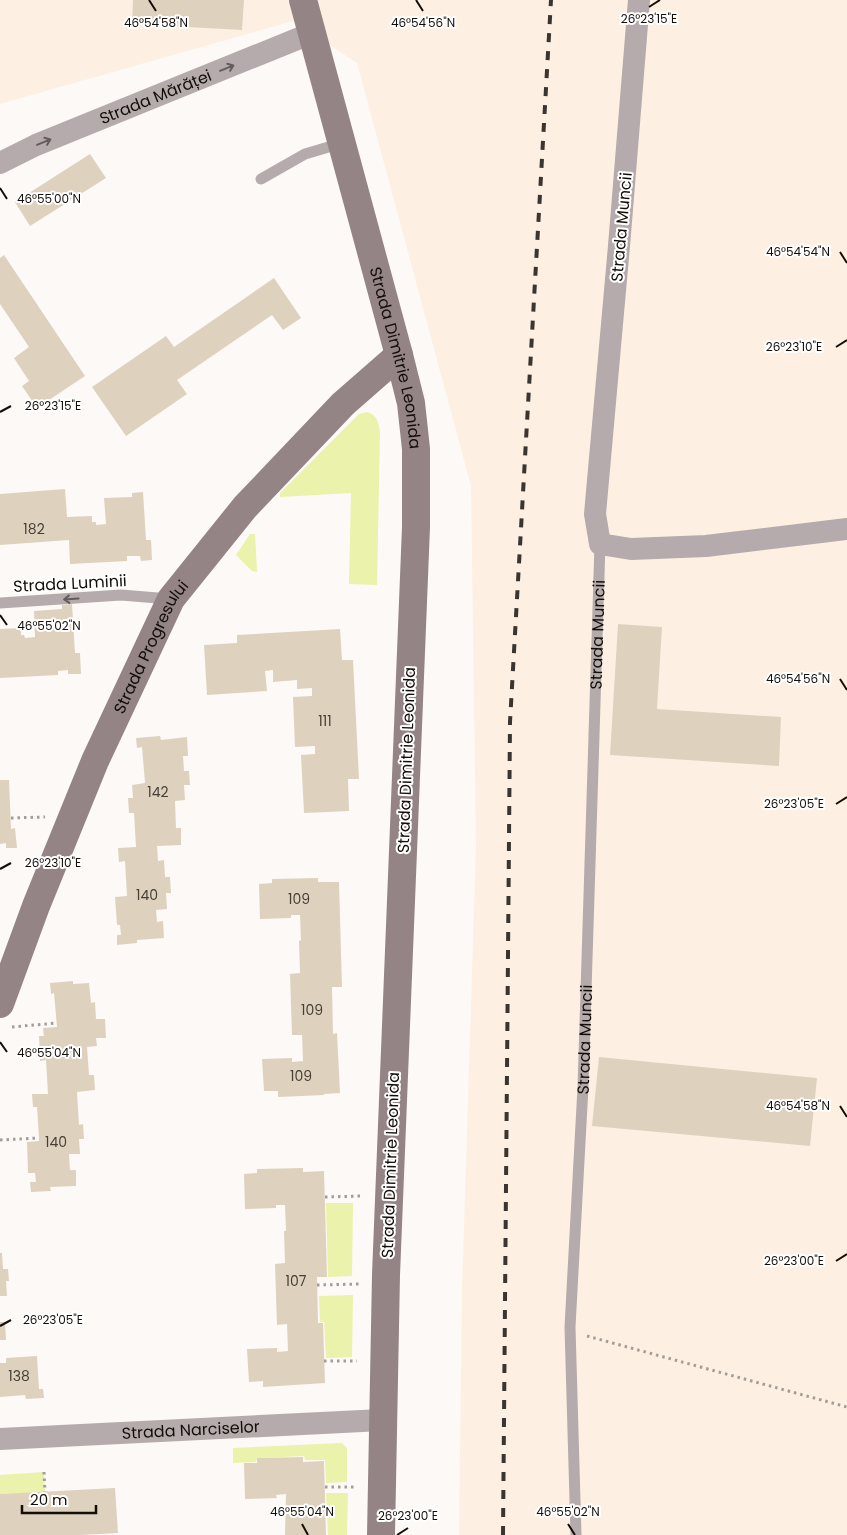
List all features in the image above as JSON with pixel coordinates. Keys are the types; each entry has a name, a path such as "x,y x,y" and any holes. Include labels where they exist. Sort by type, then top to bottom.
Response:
{"main road":[{"name":"Strada Dimitrie Leonida","path":"303,0 399,355 410,403 416,449 416,527 386,1275 381,1535"},
{"name":"Strada Progresului","path":"6,1016 36,906 95,761 172,599 245,507 343,404 399,355"}],"street":[{"name":"Strada Muncii","path":"600,544 595,514 639,0"},
{"name":"Strada Mărăței","path":"0,163 36,145 312,33"},
{"path":"600,544 631,548 706,546 847,529"},
{"name":"Strada Narciselor","path":"0,1438 382,1420"}],"lane":[{"path":"261,179 305,154 342,143"},
{"name":"Strada Muncii","path":"576,1535 570,1331 583,1087 600,544"},
{"name":"Strada Luminii","path":"0,604 121,595 172,599"}],"path":[{"path":"11,818 51,817"},
{"path":"6,1016 56,1023"},
{"path":"0,1140 39,1138"},
{"path":"325,1197 361,1196"},
{"path":"317,1285 359,1284"},
{"path":"570,1331 847,1406"},
{"path":"324,1362 357,1361"},
{"path":"44,1472 45,1492"},
{"path":"325,1487 356,1486"}],"shaded area":[{"path":"0,0 847,0 847,1535 459,1535 462,1290 476,845 471,486 357,63 293,21 0,104"}],"green space":[{"path":"367,412 376,419 380,431 377,585 349,584 351,493 280,497 280,493 359,414"},
{"path":"250,534 255,534 257,572 252,571 236,555"},
{"path":"326,1203 353,1203 352,1276 328,1277"},
{"path":"353,1295 352,1357 326,1358 324,1322 320,1322 319,1296"},
{"path":"342,1443 347,1448 347,1482 326,1483 325,1460 305,1460 304,1456 257,1458 256,1462 233,1463 233,1448"},
{"path":"44,1472 45,1492 0,1494 0,1475"},
{"path":"326,1493 348,1493 347,1535 328,1535"}],"building":[{"path":"133,0 244,0 242,30 132,24"},
{"path":"90,154 106,178 30,226 15,202"},
{"path":"4,255 85,376 37,408 22,386 29,381 14,358 29,347 0,304 0,258"},
{"path":"274,278 301,318 283,330 272,315 177,380 187,394 126,436 92,387 166,336 174,347"},
{"path":"65,489 67,517 92,516 92,522 96,522 96,525 106,524 104,498 132,497 132,493 143,492 146,540 151,540 152,560 141,561 140,556 127,556 127,561 70,564 69,540 0,545 0,494"},
{"path":"72,604 75,653 80,653 81,674 68,674 68,670 58,671 58,675 0,678 0,629 21,628 21,635 24,635 25,638 35,637 34,611 62,609 62,605"},
{"path":"618,624 662,627 657,709 781,717 779,766 610,755"},
{"path":"340,629 342,660 353,660 359,779 348,779 349,811 304,813 301,755 315,754 315,746 295,747 293,697 312,696 312,688 297,689 297,680 273,682 273,670 265,671 267,691 207,695 204,645 237,643 237,635"},
{"path":"160,736 161,740 187,737 188,756 183,756 184,771 189,771 190,785 184,785 185,800 175,801 176,828 181,828 181,845 157,846 158,861 164,860 165,877 170,877 171,893 166,893 167,909 156,910 157,922 163,921 164,938 137,940 137,943 117,945 117,935 121,935 120,925 117,925 115,897 127,896 125,861 119,862 118,848 136,847 134,813 129,813 128,798 133,798 132,785 145,783 142,747 137,748 136,738"},
{"path":"0,780 9,780 11,829 15,828 17,848 6,848 6,843 0,844"},
{"path":"318,878 318,882 339,882 342,987 332,987 333,1034 337,1033 340,1093 278,1097 278,1091 264,1091 262,1059 292,1058 292,1062 303,1061 302,1035 292,1035 290,974 300,973 300,915 291,915 291,918 260,919 259,884 272,883 272,879"},
{"path":"73,981 73,984 89,983 91,1003 95,1002 96,1019 105,1019 106,1038 96,1038 97,1046 87,1047 89,1075 94,1075 95,1090 77,1092 79,1125 83,1124 84,1139 79,1139 80,1154 69,1154 70,1170 76,1170 76,1186 50,1187 51,1191 31,1192 30,1182 36,1182 35,1173 28,1173 27,1142 39,1141 37,1107 33,1107 32,1094 48,1094 46,1060 40,1061 39,1036 44,1036 43,1028 57,1027 54,993 51,994 50,983"},
{"path":"599,1057 817,1078 810,1146 592,1126"},
{"path":"303,1168 303,1172 324,1171 327,1277 317,1277 318,1323 323,1323 325,1383 263,1387 263,1381 249,1382 247,1349 277,1348 277,1352 288,1351 287,1324 277,1325 275,1264 285,1263 285,1205 276,1205 276,1208 245,1209 244,1174 257,1173 257,1169"},
{"path":"0,1253 2,1253 3,1269 8,1269 9,1281 6,1281 7,1296 0,1296"},
{"path":"0,1322 5,1322 6,1340 0,1340"},
{"path":"37,1356 39,1389 43,1389 44,1398 26,1399 25,1395 0,1397 0,1363 6,1363 6,1358"},
{"path":"303,1457 303,1462 324,1461 326,1535 285,1535 286,1494 276,1495 277,1498 245,1499 244,1463 257,1463 257,1458"},
{"path":"115,1488 118,1533 0,1535 0,1494"}],"railway":[{"path":"503,1535 510,722 551,0"}]}
